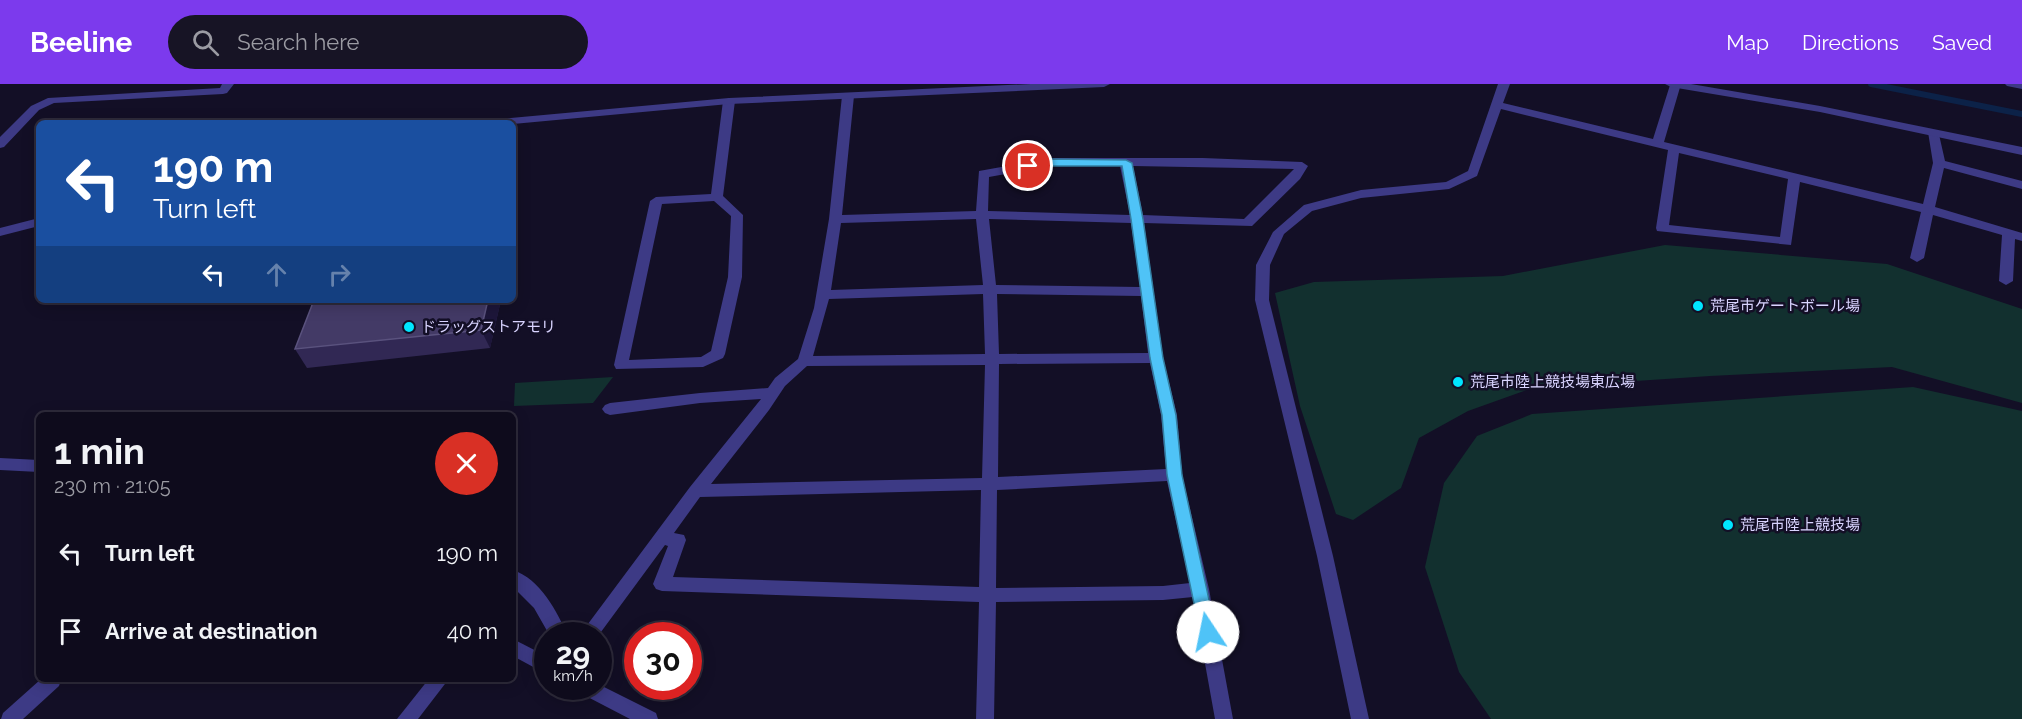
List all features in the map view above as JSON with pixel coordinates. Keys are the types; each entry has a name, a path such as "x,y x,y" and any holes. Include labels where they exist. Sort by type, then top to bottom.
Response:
{"street":[{"path":"0,144 35,108 52,100 223,91 228,84"},
{"path":"516,121 729,101 1031,85 1104,84"},
{"path":"1360,719 1325,556 1262,300 1263,265 1279,232 1308,208 1361,194 1449,185 1473,173 1504,84"},
{"path":"1657,144 1673,84 1934,132 2022,151"},
{"path":"2011,84 2022,86"},
{"path":"599,622 764,406 771,393 804,361 821,308 835,219 849,96"},
{"path":"717,197 729,101"},
{"path":"1498,105 1928,210 2016,235 2006,281"},
{"path":"1917,258 1938,163 1934,132"},
{"path":"1674,148 1662,228 1786,242 1794,177"},
{"path":"835,219 982,215 1247,223 1296,176 1302,166 1203,162 1051,162 983,174 982,215 990,289 992,358 985,719"},
{"path":"1126,163 1137,219 1156,358 1169,415 1174,475 1200,589 1224,719"},
{"path":"1938,163 2022,185"},
{"path":"717,197 737,215 735,277 718,354 703,362 621,365 656,201 717,197"},
{"path":"0,232 36,223"},
{"path":"822,295 990,289 1148,292"},
{"path":"804,361 1156,358"},
{"path":"610,409 700,398 771,393"},
{"path":"0,464 36,466"},
{"path":"696,492 988,484 1174,475"},
{"path":"662,538 678,540 663,584 987,595 1163,593 1200,589"},
{"path":"516,579 529,589 553,622"},
{"path":"516,649 534,659"},
{"path":"10,719 49,682"},
{"path":"406,719 437,682"},
{"path":"612,700 649,719"}],"green space":[{"name":"荒尾市陸上競技場東広場","path":"1665,245 1887,264 2022,309 2022,403 1892,367 1532,388 1468,411 1419,438 1401,488 1353,520 1336,514 1300,406 1275,293 1314,282 1503,276"},
{"path":"613,377 593,403 514,406 515,383"},
{"name":"荒尾市陸上競技場","path":"1913,387 2022,411 2022,719 1491,719 1459,672 1425,567 1444,483 1477,436 1532,414"}],"building":[{"path":"313,303 487,303 481,330 295,349"}],"waterway":[{"path":"1871,84 2022,114"}],"place":[{"name":"荒尾市ゲートボール場","path":"1698,306"},
{"name":"ドラッグストアモリ","path":"409,327"},
{"name":"荒尾市陸上競技場東広場","path":"1458,382"},
{"name":"荒尾市陸上競技場","path":"1728,525"}],"route":[{"path":"1028,166 1051,162 1126,163 1137,219 1156,358 1169,415 1174,475 1208,632"}]}
